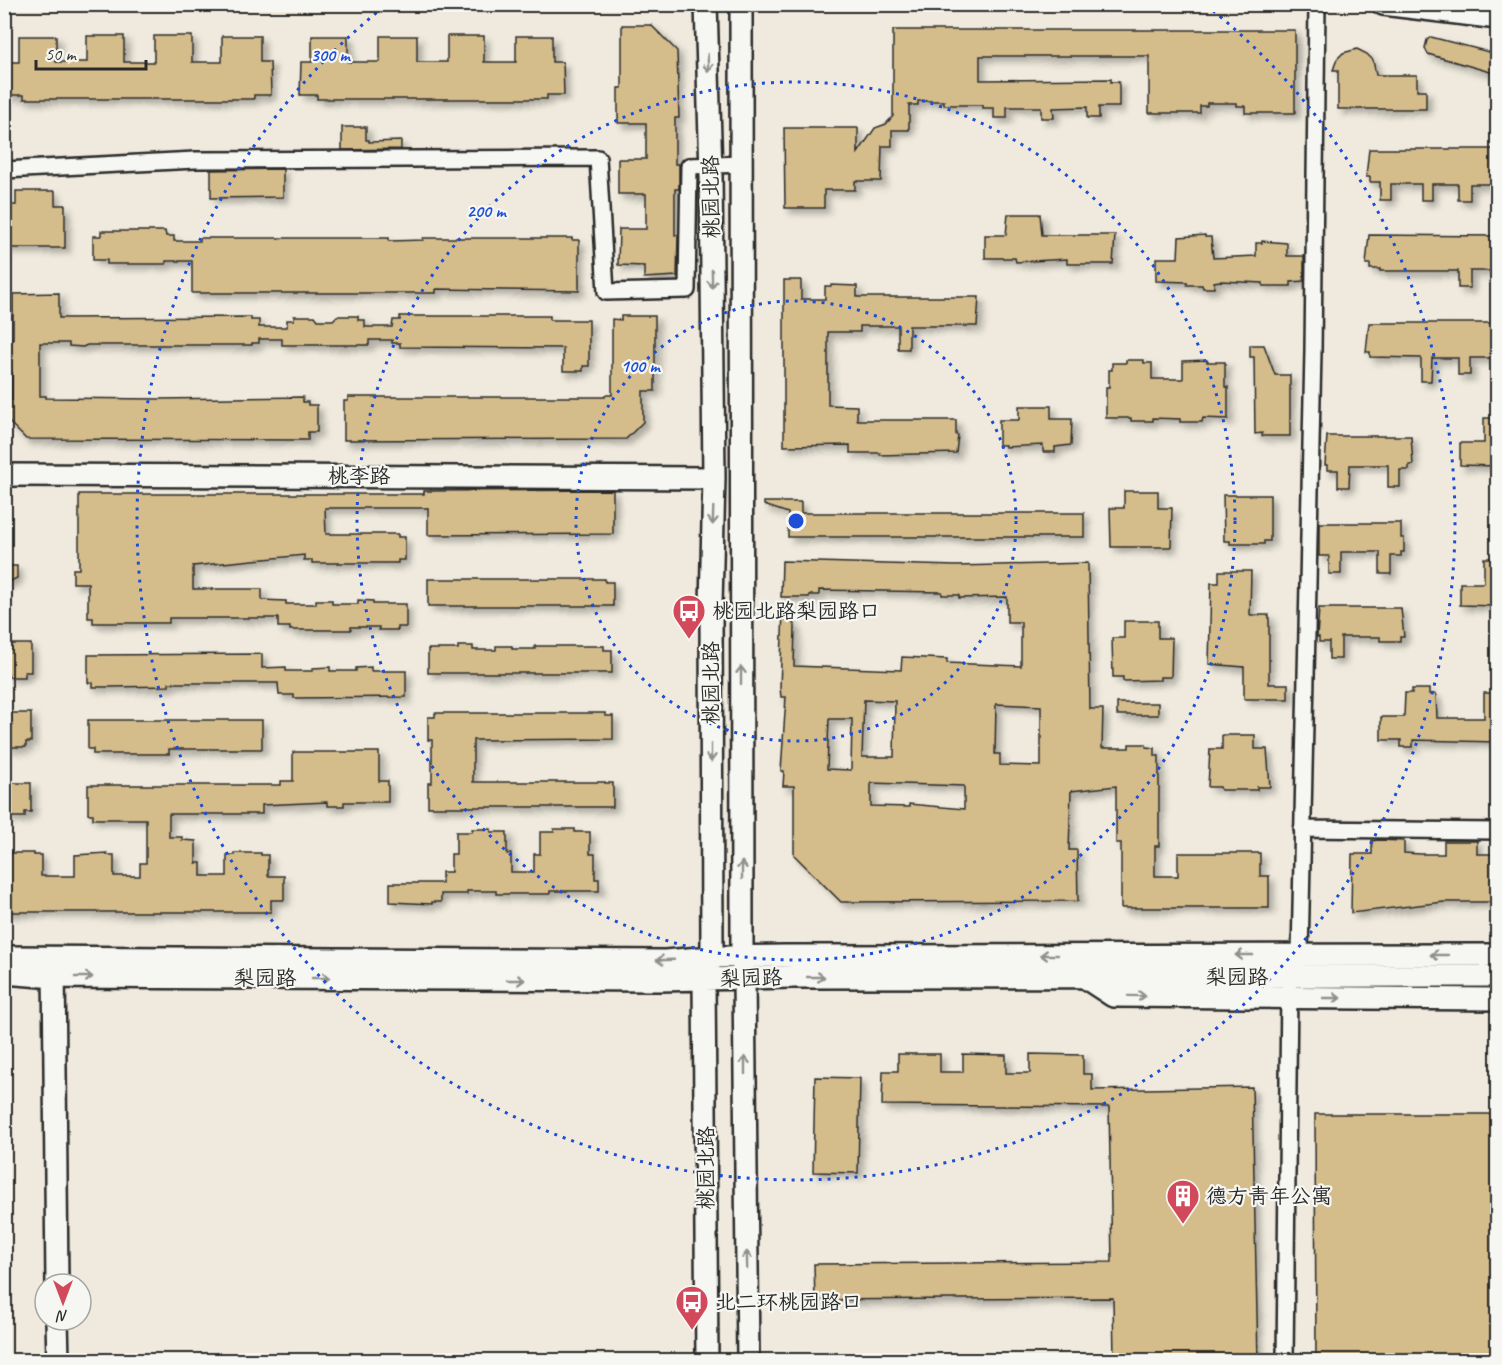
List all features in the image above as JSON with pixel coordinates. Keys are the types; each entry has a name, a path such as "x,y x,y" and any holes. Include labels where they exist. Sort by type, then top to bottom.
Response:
{"main road":[{"name":"桃园北路","path":"706,4 711,166 714,478 711,605 712,957 704,980 707,1360"},
{"name":"桃园北路","path":"741,4 742,956 748,1360"},
{"path":"1383,4 1497,18"},
{"name":"桃李路","path":"4,475 714,478"},
{"name":"梨园路","path":"4,973 55,967 653,961 742,956 1497,955"},
{"name":"梨园路","path":"4,957 55,967 704,980 1497,976"},
{"path":"55,967 57,1272"},
{"path":"1084,977 1113,996 1497,999"},
{"path":"57,1332 58,1360"}],"street":[{"path":"1285,1360 1289,976 1300,955 1313,351 1317,4"},
{"path":"4,170 195,160 598,158 606,291 687,290 689,166 742,164"},
{"path":"1302,829 1497,831"}],"building":[{"path":"622,25 651,25 677,51 679,118 675,118 675,164 679,164 679,189 675,189 675,235 678,235 677,276 644,278 644,266 618,265 619,229 646,229 646,194 618,194 618,159 646,159 646,123 618,123 618,88 622,88"},
{"path":"893,30 1295,30 1295,113 1245,113 1245,106 1237,106 1237,103 1207,103 1207,106 1200,106 1200,113 1149,113 1149,56 980,56 980,80 1111,79 1111,82 1119,82 1119,107 1099,107 1099,118 1087,118 1087,107 1053,108 1054,118 1041,118 1041,107 1007,107 1007,118 994,118 994,108 983,108 983,105 944,105 944,101 918,101 918,105 909,105 909,130 892,130 892,146 882,146 881,181 855,181 855,190 824,190 824,208 785,208 784,128 858,128 858,153 875,128 886,124 893,116"},
{"path":"19,36 56,36 56,62 87,62 87,36 124,36 124,62 154,62 154,36 192,36 192,62 222,62 222,36 260,36 260,62 270,62 271,95 254,95 254,99 24,99 24,95 7,95 8,62 19,62"},
{"path":"312,36 348,36 348,62 380,62 380,36 417,36 417,62 447,62 447,36 484,36 484,62 516,62 516,36 552,36 552,62 563,62 564,95 547,95 547,99 317,99 317,95 300,95 301,62 312,62"},
{"path":"1431,37 1497,54 1497,74 1428,54 1425,48 1427,40"},
{"path":"1357,49 1373,60 1376,75 1417,75 1417,90 1426,90 1426,109 1338,109 1338,70 1333,70 1337,59 1343,53"},
{"path":"342,127 366,127 366,140 369,142 401,141 401,149 342,150"},
{"path":"1369,149 1497,149 1497,184 1470,184 1470,200 1458,200 1458,184 1432,184 1432,200 1421,200 1421,184 1391,184 1391,200 1380,200 1380,182 1370,182 1370,177 1366,177"},
{"path":"283,169 283,197 211,198 211,170"},
{"path":"16,191 55,191 55,205 65,205 65,248 7,248 6,205 16,205"},
{"path":"1008,214 1040,214 1042,235 1115,235 1113,264 1067,264 1067,259 1016,262 1015,258 985,258 985,235 1006,235"},
{"path":"101,231 165,231 166,236 174,236 174,241 200,241 200,238 389,238 389,241 423,240 423,238 572,238 572,240 579,240 579,291 436,289 436,293 192,293 192,261 166,261 166,264 107,264 107,260 93,260 93,236 101,236"},
{"path":"1205,235 1205,237 1211,237 1213,258 1256,256 1256,243 1262,243 1262,241 1287,243 1287,256 1304,256 1304,281 1291,282 1291,286 1263,286 1263,283 1220,281 1214,282 1214,288 1203,288 1202,285 1187,285 1187,282 1156,281 1156,258 1178,258 1179,237"},
{"path":"1369,235 1497,236 1497,271 1470,271 1470,288 1458,288 1458,271 1370,269 1370,264 1366,264"},
{"path":"784,280 801,280 801,299 825,299 825,286 831,285 857,286 857,297 979,297 977,326 909,326 909,349 898,349 898,326 860,326 860,332 828,332 828,405 857,406 857,420 956,420 956,435 958,435 956,453 880,455 880,453 850,453 850,445 784,446"},
{"path":"59,293 59,318 251,317 251,320 259,320 259,327 287,327 287,320 294,320 294,316 315,316 318,320 333,320 337,316 358,316 358,320 365,320 365,327 392,327 393,320 400,320 400,316 550,316 550,320 589,320 589,366 583,366 583,371 563,371 563,348 400,347 400,343 392,343 392,340 369,340 369,345 282,345 282,339 259,339 259,343 252,343 252,345 87,345 83,347 69,346 69,343 40,343 40,396 46,396 46,398 303,397 303,402 308,402 308,405 317,405 317,432 308,432 308,440 26,439 9,422 12,373 9,373 9,339 13,339 13,294"},
{"path":"621,316 655,316 655,391 643,391 643,422 626,439 344,440 344,401 348,401 348,397 605,397 605,395 612,395 612,319 621,320"},
{"path":"1369,323 1497,323 1497,358 1470,358 1470,375 1458,375 1458,358 1432,358 1431,381 1421,381 1421,358 1370,357 1370,352 1366,352"},
{"path":"1250,345 1264,345 1275,375 1290,375 1290,436 1255,434 1254,357 1250,357"},
{"path":"1126,360 1144,360 1144,363 1152,363 1152,379 1183,379 1183,361 1225,362 1228,419 1203,418 1202,422 1180,422 1180,419 1153,418 1153,421 1131,421 1131,418 1106,418 1106,387 1109,387 1109,370 1112,370 1112,363 1126,363"},
{"path":"1019,406 1051,406 1051,419 1072,419 1071,445 1055,447 1055,452 1043,452 1043,445 1005,447 1005,445 999,445 999,420 1019,420"},
{"path":"1484,418 1497,418 1497,466 1460,465 1460,443 1484,443"},
{"path":"1327,436 1411,436 1413,465 1409,465 1409,470 1400,470 1400,487 1388,487 1388,465 1350,465 1349,487 1338,487 1338,470 1327,470 1327,465 1325,465"},
{"path":"613,490 613,534 428,535 428,508 325,508 326,534 398,534 398,537 405,537 405,560 398,560 398,563 312,563 312,560 304,560 304,555 193,566 193,589 262,589 262,600 286,601 286,604 316,604 316,600 332,600 332,604 358,604 358,600 373,601 373,604 406,604 406,627 398,627 398,630 351,627 351,630 290,630 290,627 278,627 278,618 169,618 169,623 93,623 93,618 88,618 88,583 73,583 73,569 79,569 79,494 424,494 424,491"},
{"path":"1124,491 1158,491 1158,508 1172,508 1171,547 1111,547 1110,508 1124,508"},
{"path":"1223,495 1270,495 1270,541 1264,541 1264,544 1230,544 1230,541 1224,541"},
{"path":"764,502 801,502 801,513 1084,513 1084,537 788,537 788,513 764,505"},
{"path":"1319,523 1401,523 1404,552 1401,552 1401,556 1391,556 1391,574 1380,574 1380,552 1341,552 1341,574 1329,574 1329,556 1319,556"},
{"path":"1484,558 1497,558 1497,606 1460,605 1460,583 1484,583"},
{"path":"782,561 956,566 1088,563 1090,709 1103,709 1102,748 1129,748 1129,744 1146,744 1146,747 1155,748 1155,756 1159,756 1159,846 1155,846 1155,876 1178,876 1178,853 1260,853 1260,876 1269,876 1269,908 1121,908 1121,843 1116,843 1116,786 1071,791 1069,850 1077,850 1078,901 841,902 794,855 794,786 783,786 784,771 781,771 786,697 781,697 780,688 783,610 795,626 794,666 901,670 902,657 947,659 947,663 1021,666 1021,622 1007,622 1007,597 959,598 959,595 942,595 942,592 819,590 819,595 809,595 809,597 781,597","holes":["864,700 895,701 894,757 862,757","996,704 1041,706 1041,766 1000,765 1000,754 995,754","829,719 852,719 851,770 827,769","871,783 964,786 964,809 909,804 909,807 871,806"]},
{"path":"4,566 17,566 17,578 4,584"},
{"path":"1219,571 1251,571 1250,615 1269,615 1269,684 1288,684 1288,699 1244,699 1244,667 1209,664 1211,583 1219,583"},
{"path":"428,579 605,579 605,582 613,582 613,606 428,606"},
{"path":"1319,608 1401,608 1404,637 1400,637 1400,641 1380,641 1380,637 1341,637 1341,659 1329,659 1329,642 1319,642 1319,637 1317,637"},
{"path":"1124,621 1158,621 1158,638 1172,638 1171,677 1160,677 1160,680 1123,681 1123,677 1113,677 1112,638 1124,638"},
{"path":"4,644 31,644 31,672 25,672 25,677 8,677 8,673 4,673"},
{"path":"458,646 473,646 473,650 496,650 496,646 535,649 535,646 604,646 604,650 612,650 612,673 428,673 428,649 458,649"},
{"path":"262,654 262,668 286,667 286,671 313,671 313,668 330,667 330,671 356,671 356,668 371,667 371,671 406,671 406,697 294,698 294,695 279,695 278,683 169,683 169,686 93,687 93,683 88,683 88,655"},
{"path":"1412,689 1429,689 1429,694 1436,694 1437,718 1484,718 1484,693 1497,693 1497,742 1413,740 1413,747 1401,747 1401,740 1381,740 1381,717 1404,717 1405,693 1412,693"},
{"path":"1117,703 1158,703 1158,715 1117,715"},
{"path":"4,713 31,713 31,742 26,742 26,747 8,747 8,742 4,742"},
{"path":"435,713 605,713 605,716 613,716 613,739 473,740 473,782 613,783 613,807 428,807 428,783 432,783 432,740 428,740 428,717 435,717"},
{"path":"88,720 262,720 262,749 169,749 169,754 93,754 93,749 88,749"},
{"path":"1222,735 1255,735 1255,749 1267,749 1270,787 1257,787 1257,790 1221,790 1220,787 1208,787 1210,749 1222,749"},
{"path":"293,752 379,752 379,781 388,781 388,802 344,802 344,806 327,806 327,802 262,805 262,814 169,814 169,837 182,837 182,840 196,841 196,863 201,863 201,876 227,876 227,855 261,853 261,855 268,855 268,876 284,876 284,900 271,900 271,912 4,912 4,855 8,853 41,855 41,876 75,876 75,855 107,853 107,855 114,855 114,876 140,876 140,863 146,863 146,819 93,819 93,814 88,814 88,785 281,785 281,781 293,781"},
{"path":"4,783 31,783 31,812 25,812 25,817 8,817 8,812 4,812"},
{"path":"472,829 507,832 507,854 511,854 511,872 534,872 534,854 540,854 540,832 575,829 575,832 590,832 590,854 595,854 595,879 599,879 599,891 496,894 496,891 467,891 467,894 441,894 441,902 432,902 432,904 390,902 390,883 442,883 442,872 451,872 451,854 456,854 456,832 472,832"},
{"path":"1372,841 1404,841 1404,853 1421,854 1444,854 1444,841 1477,841 1477,854 1497,854 1497,902 1444,902 1351,913 1352,854 1372,854"},
{"name":"德方青年公寓","path":"898,1054 940,1054 940,1072 963,1072 963,1054 1006,1055 1006,1073 1030,1073 1030,1054 1083,1055 1083,1074 1092,1074 1092,1090 1252,1087 1258,1360 1114,1360 1113,1298 815,1300 814,1264 1112,1262 1109,1107 882,1105 883,1071 898,1071"},
{"path":"815,1077 860,1078 858,1173 813,1172"},
{"path":"1315,1114 1497,1114 1497,1360 1316,1360"}],"place":[{"name":"桃园北路梨园路口","path":"689,640"},
{"name":"德方青年公寓","path":"1183,1225"},
{"name":"北二环桃园路口","path":"692,1331"}]}
